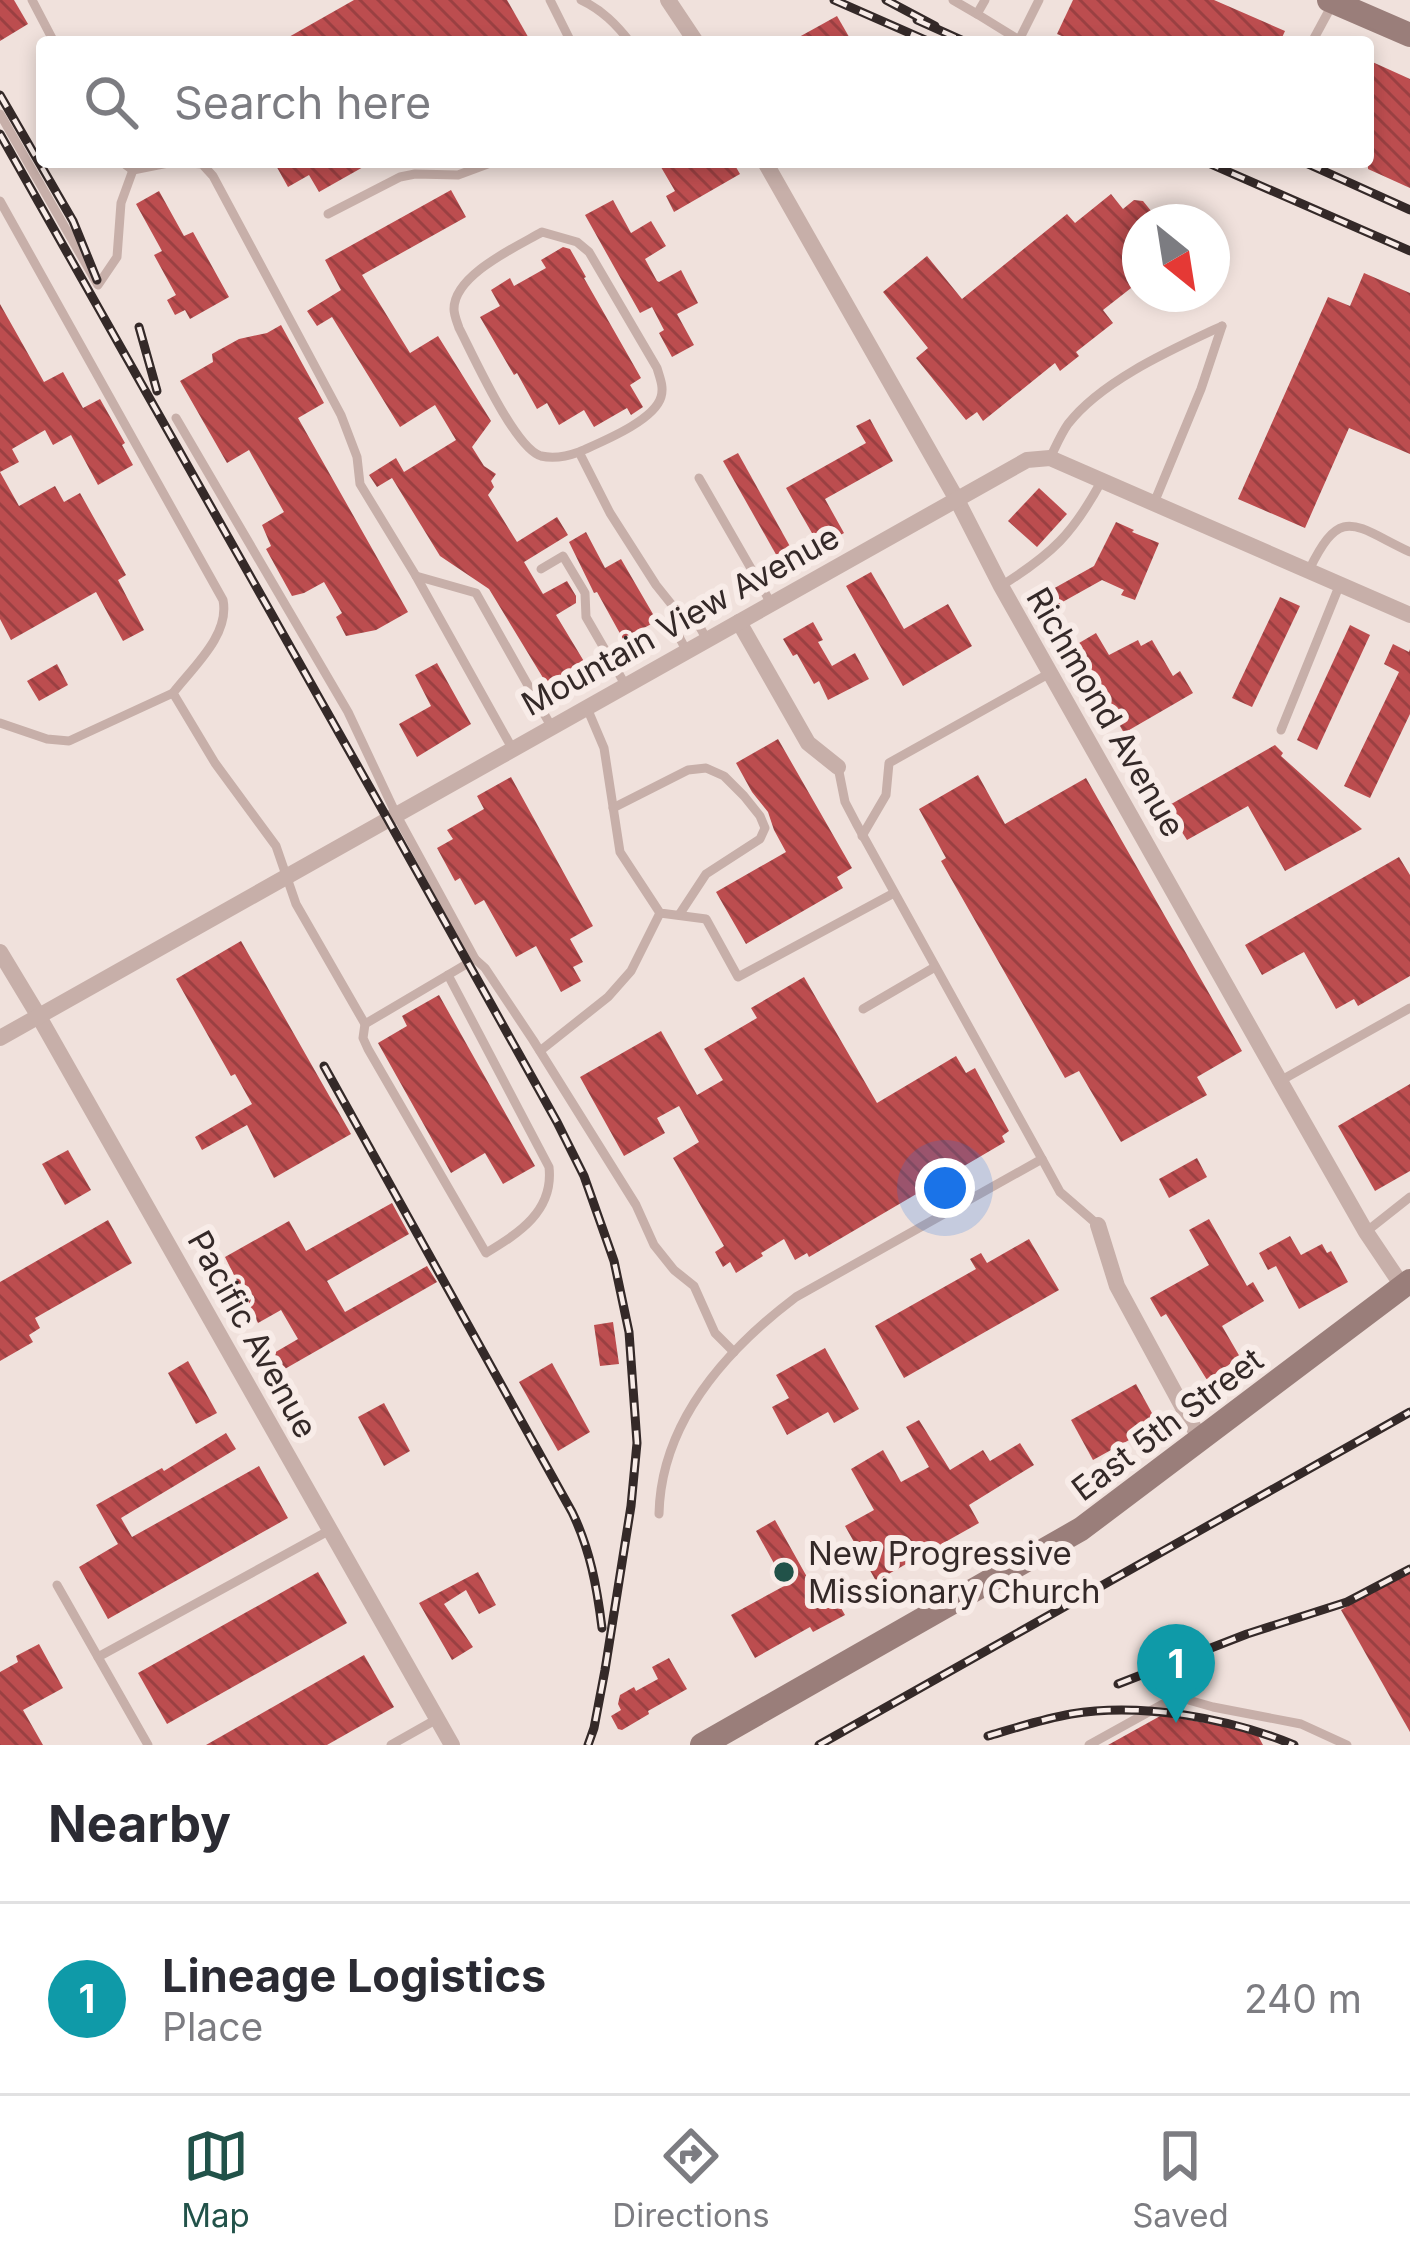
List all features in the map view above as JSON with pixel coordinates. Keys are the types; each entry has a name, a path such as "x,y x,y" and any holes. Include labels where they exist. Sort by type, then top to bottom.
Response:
{"main road":[{"path":"1333,1 1410,35"},
{"name":"East 5th Street","path":"702,1745 1081,1529 1406,1284"}],"street":[{"path":"668,0 692,36"},
{"name":"Richmond Avenue","path":"768,168 1366,1232 1406,1284"},
{"path":"1050,458 1410,614"},
{"name":"Mountain View Avenue","path":"0,1038 1018,463 1050,458"},
{"path":"739,622 808,743 838,767"},
{"name":"Pacific Avenue","path":"0,952 452,1745"},
{"path":"1098,1225 1117,1286 1201,1441"}],"lane":[{"path":"32,0 51,36"},
{"path":"550,0 568,36"},
{"path":"581,0 626,36"},
{"path":"953,0 1013,36"},
{"path":"977,14 985,0"},
{"path":"1023,36 1039,0"},
{"path":"1315,36 1333,1"},
{"path":"0,114 98,285 117,257 121,203 133,170"},
{"path":"130,168 144,168"},
{"path":"206,168 341,415 357,457 360,484 512,748"},
{"path":"328,214 400,177 458,176 478,168"},
{"path":"0,201 223,600 226,615 216,638 173,693 69,741 47,739 0,723"},
{"path":"542,232 577,242 589,252 657,368 662,388 653,411 579,452 565,457 538,455 521,441 459,328 454,308 460,287 542,232"},
{"path":"1050,458 1065,427 1086,404 1154,358 1222,326 1154,503"},
{"path":"176,418 348,712 396,814 476,959 636,1205 654,1245 694,1286 715,1333 734,1352"},
{"path":"579,452 610,513 656,585 676,610 695,618 707,640"},
{"path":"699,478 772,604"},
{"path":"1000,586 1034,565 1073,530 1102,481"},
{"path":"1309,570 1324,539 1348,525 1410,552"},
{"path":"541,569 563,556 585,593 586,616 626,686"},
{"path":"416,576 476,593 551,726"},
{"path":"1281,730 1340,584"},
{"path":"676,610 675,629 687,652"},
{"path":"862,836 886,795 889,763 1050,673"},
{"path":"173,693 215,763 276,846 296,904 364,1024 368,1049 487,1253 526,1228 542,1207 551,1184 549,1168 448,975"},
{"path":"587,707 604,748 620,852 660,913"},
{"path":"838,767 845,802 862,836 1060,1192 1098,1225"},
{"path":"614,808 688,770 706,768 724,776 760,816 765,828 760,839 706,874 679,915"},
{"path":"660,913 706,919 738,976 894,893"},
{"path":"540,1051 608,997 631,971 660,913"},
{"path":"364,1024 476,959"},
{"path":"862,1009 935,967"},
{"path":"1280,1081 1410,1007"},
{"path":"659,1514 664,1464 671,1446 704,1388 761,1324 796,1298 1042,1159"},
{"path":"1366,1232 1410,1197"},
{"path":"98,1657 329,1530"},
{"path":"57,1585 148,1745"},
{"path":"1089,1745 1163,1704 1185,1699 1301,1724 1347,1745"},
{"path":"391,1745 437,1719"}],"building":[{"path":"0,0 14,0 28,24 0,41"},
{"path":"354,0 507,0 528,36 291,36"},
{"path":"1073,0 1214,0 1285,31 1283,36 1057,34"},
{"path":"837,16 849,36 801,36"},
{"path":"1374,63 1410,79 1410,188 1368,169 1374,168"},
{"path":"277,168 361,168 319,192 309,175 288,187"},
{"path":"662,168 736,168 740,174 674,212 666,196 675,191"},
{"path":"451,190 466,217 362,275 410,353 438,336 491,421 472,447 484,466 496,474 488,495 517,542 557,517 568,535 524,562 543,594 567,581 576,596 576,603 556,615 585,663 548,686 489,589 440,556 392,478 377,487 369,475 396,458 404,472 456,440 435,405 400,427 332,317 317,326 307,311 341,290 325,260"},
{"path":"159,191 184,236 193,232 229,297 190,319 185,310 175,315 167,300 176,295 154,255 162,251 136,204"},
{"path":"1111,194 1122,208 1122,295 1103,310 1113,323 1060,371 1055,363 983,421 977,412 966,420 916,358 928,348 883,292 927,256 962,299 1067,214 1075,223"},
{"path":"613,200 631,233 651,221 666,246 645,259 657,281 681,270 698,303 677,314 694,345 672,357 652,307 640,313 585,215"},
{"path":"563,247 570,249 641,378 630,385 643,407 631,415 627,408 594,427 584,410 559,425 547,403 537,409 480,317 500,306 491,290 510,278 514,286 546,268 541,260"},
{"path":"1364,273 1410,293 1410,454 1349,428 1305,528 1238,499 1328,297 1350,306"},
{"path":"0,304 44,382 63,372 83,408 100,399 133,465 98,485 71,435 53,445 45,430 12,449 19,462 0,472"},
{"path":"281,325 324,403 298,418 408,612 376,630 346,636 336,617 342,613 324,582 292,596 266,549 271,546 262,525 284,512 249,450 227,463 180,381 213,362 212,354 239,339"},
{"path":"870,419 893,461 825,499 844,533 820,547 786,488 866,443 856,426"},
{"path":"738,453 792,550 778,558 723,461"},
{"path":"0,472 19,506 55,486 64,502 80,493 126,575 118,580 144,630 123,641 96,592 11,640 0,619"},
{"path":"1039,488 1067,514 1037,547 1008,521"},
{"path":"1116,522 1159,543 1135,600 1102,580 1059,604 1051,590 1094,566"},
{"path":"586,532 605,568 621,559 657,621 623,639 569,542"},
{"path":"871,572 904,629 948,604 972,646 903,686 846,586"},
{"path":"1280,597 1300,606 1252,707 1232,698"},
{"path":"813,622 832,666 855,653 869,679 828,700 819,681 814,684 783,639"},
{"path":"1350,625 1370,635 1317,750 1297,740"},
{"path":"1096,633 1109,655 1138,640 1141,646 1152,640 1173,676 1180,671 1193,693 1124,733 1074,646"},
{"path":"1393,644 1410,649 1410,714 1370,798 1344,786 1399,672 1384,664"},
{"path":"437,663 471,724 417,757 399,724 431,706 415,675"},
{"path":"57,664 68,685 39,701 27,681"},
{"path":"778,739 852,868 837,877 843,888 746,944 716,892 786,852 768,812 736,763"},
{"path":"1275,745 1281,756 1362,829 1285,871 1248,806 1187,840 1166,807"},
{"path":"978,775 1005,824 1086,778 1242,1051 1197,1077 1207,1095 1121,1142 1079,1071 1065,1078 941,861 946,858 919,809"},
{"path":"511,777 593,926 570,939 583,962 573,967 581,981 561,992 536,946 516,957 484,900 475,905 437,848 453,839 447,830 484,809 477,796"},
{"path":"1399,857 1410,875 1410,976 1358,1006 1354,999 1336,1009 1304,952 1262,975 1245,945"},
{"path":"241,941 351,1134 274,1178 247,1125 202,1150 195,1137 252,1104 176,979"},
{"path":"804,977 877,1103 956,1056 966,1073 975,1068 1009,1131 1002,1136 1005,1142 809,1257 807,1253 795,1260 784,1239 736,1273 730,1262 723,1267 715,1252 724,1246 673,1158 699,1142 679,1106 657,1118 665,1133 624,1156 580,1077 661,1031 697,1095 723,1080 704,1049 757,1018 751,1008"},
{"path":"439,995 535,1166 503,1184 485,1153 451,1173 378,1043 407,1026 402,1016"},
{"path":"1410,1084 1410,1171 1375,1191 1338,1126"},
{"path":"68,1150 91,1190 65,1205 42,1164"},
{"path":"1197,1158 1207,1177 1169,1198 1159,1179"},
{"path":"392,1203 409,1234 327,1281 345,1312 427,1266 437,1282 283,1370 274,1353 298,1339 281,1310 258,1323 225,1257 289,1221 306,1251"},
{"path":"1209,1219 1247,1286 1253,1282 1264,1301 1222,1326 1240,1357 1207,1380 1166,1314 1161,1317 1150,1298 1209,1265 1189,1230"},
{"path":"108,1220 132,1263 35,1318 40,1328 29,1335 33,1342 0,1361 0,1282"},
{"path":"1290,1236 1301,1255 1322,1244 1327,1253 1331,1251 1348,1282 1299,1309 1276,1266 1268,1270 1259,1253"},
{"path":"1029,1239 1059,1290 904,1378 875,1326 976,1269 970,1259 981,1253 987,1263"},
{"path":"613,1322 619,1364 600,1366 594,1325"},
{"path":"825,1348 859,1409 834,1423 828,1412 787,1435 772,1407 789,1398 776,1375"},
{"path":"188,1361 217,1413 196,1424 168,1373"},
{"path":"552,1363 590,1432 558,1451 519,1382"},
{"path":"1136,1384 1158,1424 1093,1460 1071,1420"},
{"path":"384,1403 410,1451 384,1466 358,1417"},
{"path":"919,1420 950,1470 983,1450 990,1461 1020,1443 1034,1465 969,1505 979,1523 876,1581 845,1526 874,1510 851,1469 883,1450 901,1482 929,1467 906,1427"},
{"path":"226,1433 236,1449 121,1518 132,1537 259,1466 288,1518 108,1619 79,1567 118,1544 96,1505"},
{"path":"775,1520 825,1609 837,1601 845,1615 813,1632 810,1627 755,1658 731,1615 786,1585 756,1531"},
{"path":"1410,1570 1410,1732 1341,1610"},
{"path":"318,1572 347,1623 167,1724 138,1673"},
{"path":"478,1572 496,1605 479,1614 466,1590 444,1604 473,1647 452,1660 419,1603"},
{"path":"39,1644 63,1688 23,1710 43,1745 0,1745 0,1672 18,1662 16,1656"},
{"path":"364,1655 394,1707 327,1745 206,1745"},
{"path":"669,1658 687,1689 618,1729 611,1716 621,1710 620,1695 658,1679 652,1667"},
{"path":"1162,1715 1256,1732 1263,1745 1108,1745"}],"railway":[{"path":"834,0 916,36"},
{"path":"886,0 935,26"},
{"path":"917,20 953,36"},
{"path":"0,95 36,157"},
{"path":"0,134 584,1176 614,1261 629,1332 637,1443 605,1670 588,1745"},
{"path":"42,168 73,221 97,280"},
{"path":"1220,168 1410,251"},
{"path":"1317,168 1410,210"},
{"path":"139,327 157,391"},
{"path":"324,1066 572,1512 592,1568 602,1628"},
{"path":"819,1745 1410,1412"},
{"path":"1118,1684 1347,1602 1410,1569"},
{"path":"988,1736 1071,1714 1126,1710 1213,1720 1294,1745"}],"place":[{"name":"New Progressive Missionary Church","path":"784,1572"},
{"name":"Lineage Logistics","path":"1176,1723"}]}
